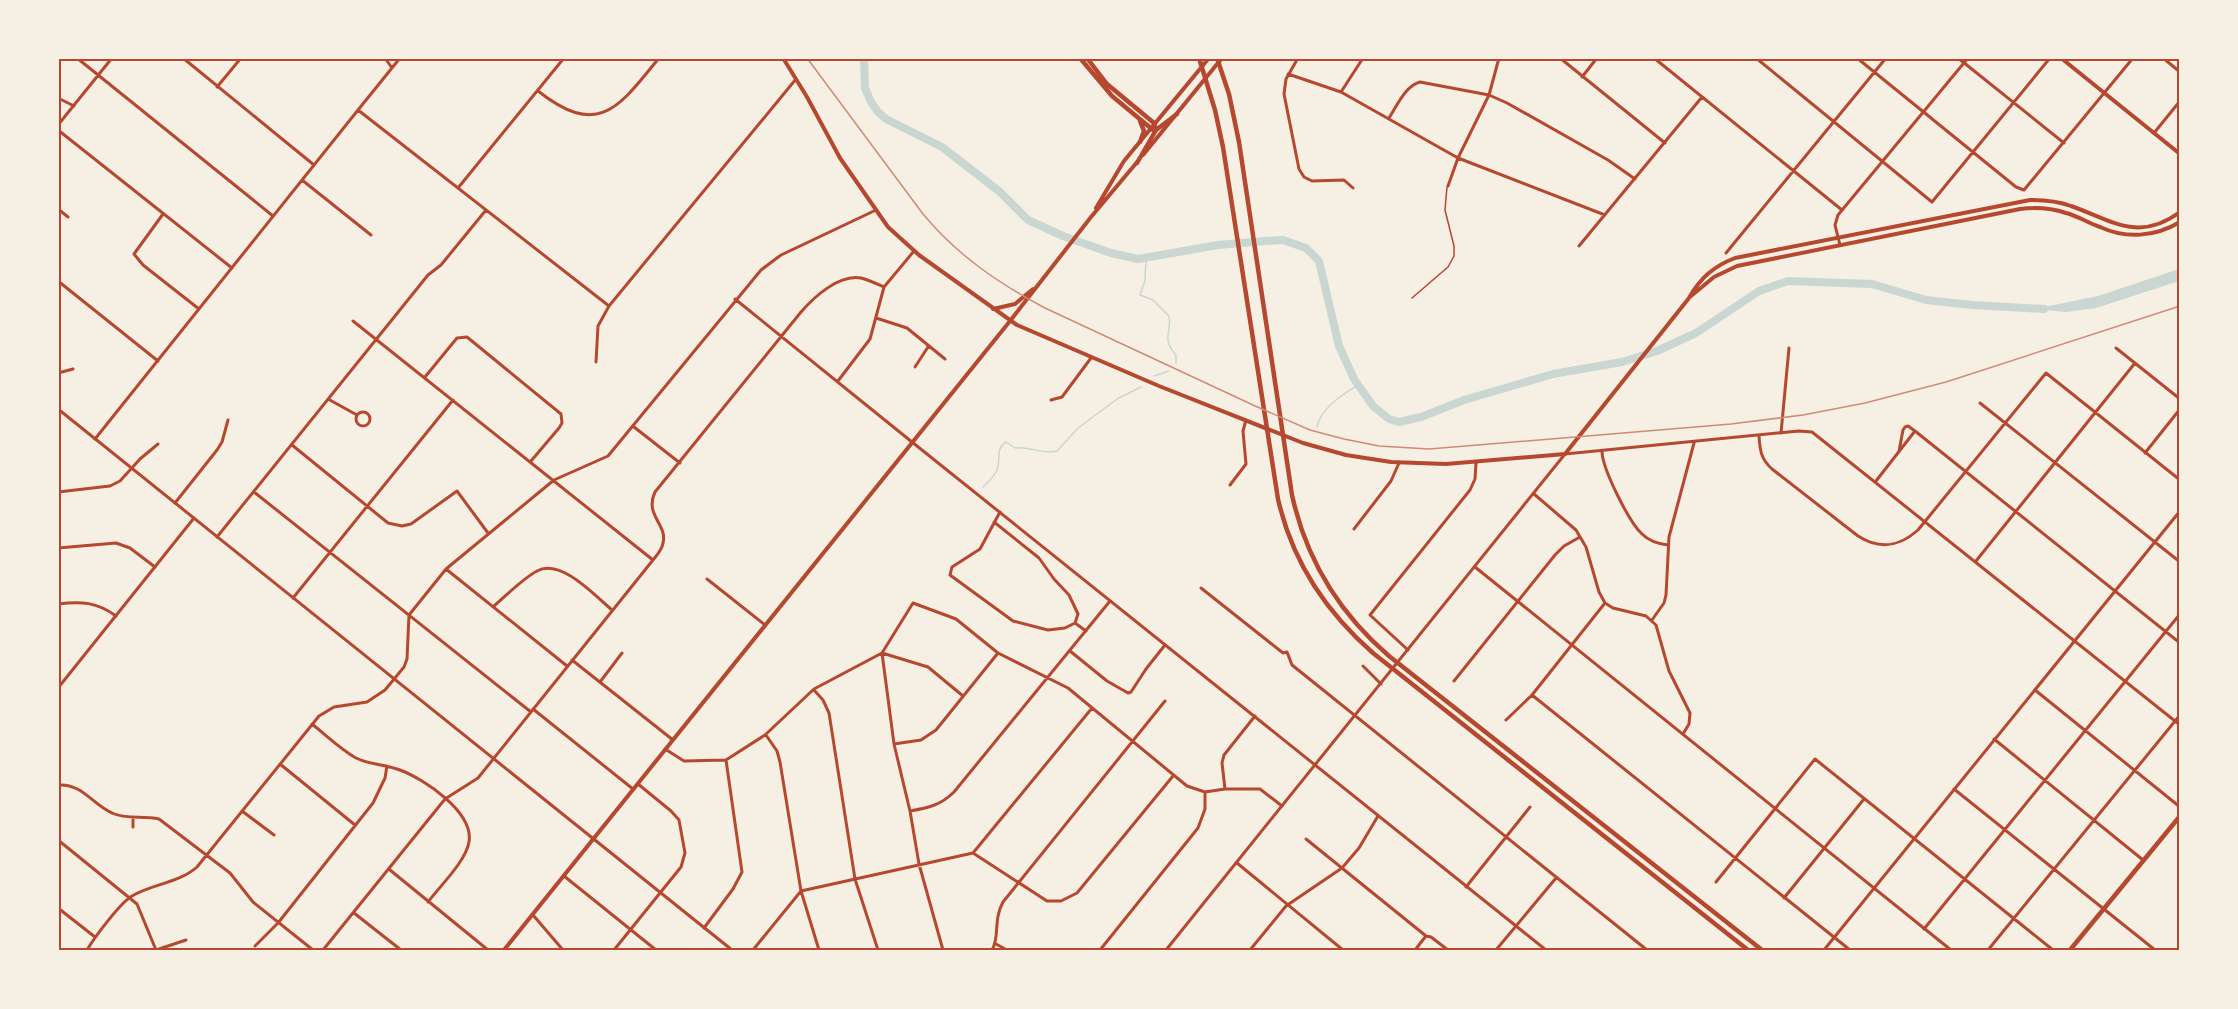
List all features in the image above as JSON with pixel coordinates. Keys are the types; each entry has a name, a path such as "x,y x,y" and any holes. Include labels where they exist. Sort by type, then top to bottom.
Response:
{"main road":[{"path":"783,58 835,149 895,234 914,251 1010,321 1091,358 1321,449 1359,458 1399,463 1476,463 1565,454 1705,275 1729,260 2030,200 2059,202 2109,223 2132,227 2161,222 2180,212"},
{"path":"1080,58 1108,91 1137,117 1153,127"},
{"path":"1087,58 1115,91 1153,127"},
{"path":"1199,58 1220,130 1280,509 1291,542 1314,587 1350,632 1373,653 1748,951"},
{"path":"1092,217 1111,181 1209,58"},
{"path":"1217,58 1233,111 1286,460 1298,519 1316,564 1335,598 1370,639 1389,656 1762,951"},
{"path":"504,951 1222,58"},
{"path":"2061,58 2180,154"},
{"path":"1137,163 1153,127 1177,114"},
{"path":"1137,117 1144,131 1140,142"},
{"path":"1689,298 1714,277 1737,266 2030,208 2066,213 2123,234 2147,234 2173,226 2180,220"},
{"path":"992,309 1005,307 1023,298 1052,268"},
{"path":"2070,951 2180,816"}],"street":[{"path":"77,58 273,216"},
{"path":"58,125 112,58"},
{"path":"183,58 314,165"},
{"path":"217,87 241,58"},
{"path":"385,58 392,68"},
{"path":"95,439 400,58"},
{"path":"458,188 564,58"},
{"path":"538,91 557,105 580,114 600,113 621,104 659,58"},
{"path":"1298,58 1288,74 1284,94 1301,174 1312,181 1344,180 1353,188"},
{"path":"1341,92 1362,58"},
{"path":"1448,186 1458,158 1489,95 1498,58"},
{"path":"1560,58 1665,143"},
{"path":"1582,77 1597,58"},
{"path":"1654,58 1842,210"},
{"path":"1756,58 1932,202 2050,58"},
{"path":"1857,58 2016,187 2024,190 2133,58"},
{"path":"1726,253 1886,58"},
{"path":"1958,58 2064,143"},
{"path":"1840,245 1835,222 1842,210 1968,58"},
{"path":"2163,58 2180,72"},
{"path":"1288,74 1341,92 1458,158 1605,215"},
{"path":"596,362 598,326 609,306 796,79"},
{"path":"1389,118 1415,83 1489,95 1598,154 1635,179"},
{"path":"1579,246 1702,97"},
{"path":"58,98 74,106"},
{"path":"2154,133 2180,101"},
{"path":"621,104 624,108"},
{"path":"358,110 609,306"},
{"path":"58,130 232,268"},
{"path":"302,180 371,235"},
{"path":"58,209 69,217"},
{"path":"217,537 428,275 445,260 486,210"},
{"path":"87,951 95,937 130,897 184,876 197,867 312,724 328,710 372,699 395,679 407,659 409,615 446,569 554,480 608,456 760,270 775,258 876,210"},
{"path":"163,214 134,254 143,265 199,309"},
{"path":"838,382 870,339 884,287 914,251"},
{"path":"323,951 445,799 478,778 653,560 663,545 664,539 652,511 652,498 812,299 841,282 861,278 884,287"},
{"path":"58,281 158,361"},
{"path":"735,299 1546,951"},
{"path":"876,318 907,328 945,359"},
{"path":"353,321 653,560"},
{"path":"425,377 457,338 467,337 561,414 562,423 559,428 531,461"},
{"path":"915,367 928,347"},
{"path":"1781,433 1789,348"},
{"path":"2116,348 2180,399"},
{"path":"1051,400 1062,397 1091,358"},
{"path":"1976,561 2135,363"},
{"path":"58,373 73,369"},
{"path":"1759,436 1760,452 1766,463 1864,540 1883,546 1901,543 1918,530 2046,373 2180,480"},
{"path":"328,399 357,415"},
{"path":"292,598 453,400"},
{"path":"1980,403 2180,562"},
{"path":"58,410 732,951"},
{"path":"2145,453 2180,410"},
{"path":"367,413 370,419 368,423 362,426 358,424 357,415 367,413"},
{"path":"175,503 217,450 222,442 228,420"},
{"path":"1230,485 1246,464 1242,431 1246,420"},
{"path":"1899,452 1903,429 1908,426 2180,643"},
{"path":"633,427 680,463"},
{"path":"1166,951 1565,454 1808,430 1876,481 2180,725"},
{"path":"1876,481 1915,431"},
{"path":"1652,620 1664,603 1666,595 1668,545 1694,443"},
{"path":"58,492 105,488 116,483 158,444"},
{"path":"292,445 388,523 402,526 411,524 457,491 488,534"},
{"path":"1602,452 1605,471 1636,528 1652,541 1668,545"},
{"path":"1354,529 1391,481 1399,463"},
{"path":"1407,652 1370,615 1470,490 1475,479 1476,463"},
{"path":"254,492 633,789"},
{"path":"1534,495 1571,525 1580,537 1586,547 1599,592 1605,603 1613,608 1646,616 1652,620 1659,631 1669,671 1690,713 1689,724 1683,734"},
{"path":"1824,951 2180,511"},
{"path":"994,522 1039,558 1069,595 1077,612 1074,623 1065,628 1048,630 1013,621 950,575 951,568 980,549 994,522 1000,512"},
{"path":"58,688 194,518"},
{"path":"1454,681 1555,555 1564,546 1580,537"},
{"path":"58,548 116,543 129,548 155,567"},
{"path":"494,606 535,571 545,567 561,570 570,575 612,610"},
{"path":"1475,567 1951,951"},
{"path":"446,569 567,666"},
{"path":"707,579 765,625"},
{"path":"1201,588 1283,652 1287,652 1292,665 1647,951"},
{"path":"910,811 932,807 948,798 1110,601"},
{"path":"58,604 88,602 103,607 116,616"},
{"path":"665,749 684,761 726,760 765,735 814,689 882,653 913,603 956,619 998,653 1068,688 1187,786 1206,792 1225,789 1260,789 1283,806"},
{"path":"1506,720 1532,695 1605,603"},
{"path":"1924,928 2180,614"},
{"path":"1074,623 1086,631"},
{"path":"1070,650 1107,681 1128,693 1165,645"},
{"path":"600,682 622,653"},
{"path":"882,653 928,666 963,696"},
{"path":"882,653 894,744 910,811 919,864 944,951"},
{"path":"894,744 921,740 936,730 998,653"},
{"path":"572,660 673,740"},
{"path":"1364,666 1381,684"},
{"path":"814,689 823,700 829,713 855,879 878,951"},
{"path":"2035,690 2180,807"},
{"path":"1532,695 1850,951"},
{"path":"992,951 996,944 996,918 999,910 1165,701"},
{"path":"753,951 801,891 973,854 1092,708"},
{"path":"1988,951 2180,715"},
{"path":"1225,789 1222,763 1224,755 1255,716"},
{"path":"312,724 355,757 372,764 398,769 418,779 445,799 465,819 469,830 469,843 462,859 428,902"},
{"path":"765,735 777,752 780,762 801,891 819,951"},
{"path":"1994,739 2143,860"},
{"path":"1716,882 1815,759 2053,951"},
{"path":"704,928 733,889 742,872 726,760"},
{"path":"279,764 355,825"},
{"path":"255,946 278,923 380,791 387,766"},
{"path":"973,854 1047,901 1061,902 1072,897 1173,776"},
{"path":"614,951 684,862 682,828 674,814 638,784"},
{"path":"58,786 81,790 108,812 117,816 149,816 159,819 230,873 253,902 313,951"},
{"path":"1954,789 2154,951"},
{"path":"1100,951 1198,828 1205,809 1206,792"},
{"path":"1784,898 1864,799"},
{"path":"1466,886 1530,807"},
{"path":"242,811 274,835"},
{"path":"1250,951 1286,906 1342,868 1359,848 1378,816"},
{"path":"133,817 133,827"},
{"path":"1306,839 1426,936 1431,937 1448,951"},
{"path":"58,840 130,897 141,911 156,950 186,940"},
{"path":"1237,863 1343,951"},
{"path":"389,869 488,951"},
{"path":"564,876 656,951"},
{"path":"1496,951 1556,878"},
{"path":"58,908 95,937"},
{"path":"354,913 400,951"},
{"path":"532,915 563,951"},
{"path":"1415,951 1426,936"},
{"path":"996,944 1008,951"}],"lane":[{"path":"1412,298 1448,267 1454,256 1454,246 1444,210 1448,186"}],"shaded area":[{"path":"2179,269 2179,281 2096,308 2066,312 2034,309 2098,296"}],"waterway":[{"path":"864,58 865,88 878,112 886,119 942,147 1000,192 1028,220 1063,236 1111,253 1138,259 1218,245 1266,241 1283,240 1306,248 1319,261 1339,346 1354,379 1373,406 1389,419 1399,422 1553,374 1622,362 1657,351 1696,333 1759,291 1788,281 1872,284 1926,300 2044,309"},
{"path":"1146,258 1145,281 1140,295 1153,300 1169,316 1168,340 1176,355 1176,363"},
{"path":"1154,376 1169,371"},
{"path":"1317,427 1328,408 1358,385"},
{"path":"983,487 996,473 999,451 1006,442 1015,448 1057,451 1078,428 1117,399 1141,387"}],"railway":[{"path":"807,58 936,229 964,255 1011,289 1045,308 1310,430 1379,446 1429,449 1731,424 1803,415 1865,403 1946,382 2180,306"}]}
